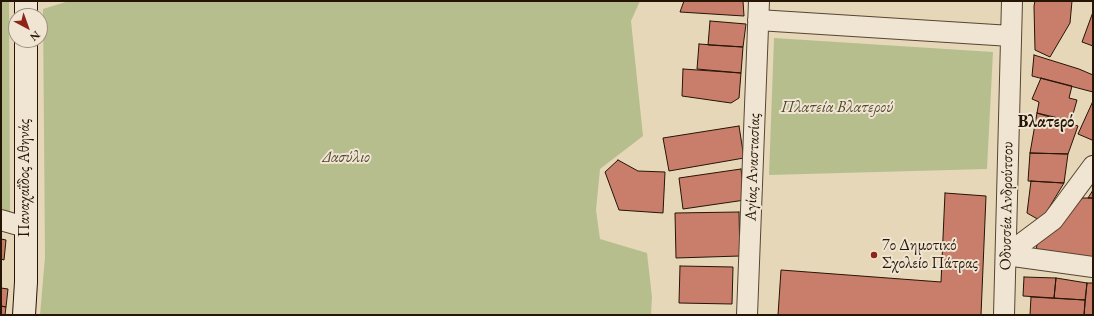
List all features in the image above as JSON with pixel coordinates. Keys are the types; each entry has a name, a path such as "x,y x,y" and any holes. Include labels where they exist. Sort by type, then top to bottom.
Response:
{"street":[{"name":"Οδυσσέα Ανδρούτσου","path":"1004,315 1012,1"},
{"name":"Αγίας Αναστασίας","path":"747,315 759,10 1011,36"},
{"name":"Παναχαΐδος Αθηνάς","path":"24,315 26,282 26,48"},
{"path":"1006,255 1053,220 1093,166"},
{"path":"1,220 25,227"},
{"path":"1006,255 1093,267"}],"green space":[{"path":"1,1 9,1 8,48 9,48 10,212 1,209"},
{"name":"Δασύλιο","path":"69,1 640,1 631,21 643,136 600,169 596,210 600,239 647,253 652,297 651,315 40,315 45,257 43,48 48,48 48,8 46,8"},
{"name":"Πλατεία Βλατερού","path":"774,38 993,52 987,169 769,175"}],"building":[{"path":"684,1 743,1 744,16 680,12"},
{"path":"1035,1 1072,1 1070,23 1050,57 1035,50"},
{"path":"1093,12 1093,46 1082,42"},
{"path":"710,21 746,24 743,47 708,45"},
{"path":"699,44 743,47 741,73 697,69"},
{"path":"1034,55 1093,75 1093,92 1032,76"},
{"path":"683,69 741,73 739,98 731,103 682,96"},
{"path":"1041,78 1072,86 1069,98 1077,100 1071,121 1037,113 1039,102 1032,99"},
{"path":"1093,101 1093,140 1092,140 1078,134"},
{"path":"1037,113 1078,126 1068,154 1030,153"},
{"path":"739,126 744,158 669,171 663,138"},
{"path":"1030,153 1068,154 1064,183 1028,181"},
{"path":"618,160 638,171 665,172 663,213 619,210 605,172"},
{"path":"741,169 745,200 683,209 679,178"},
{"path":"1031,181 1064,183 1041,221 1027,213"},
{"path":"1093,190 1093,198 1088,198"},
{"path":"945,193 986,196 981,315 778,315 781,270 941,282"},
{"path":"1083,198 1093,198 1093,257 1036,252 1037,244"},
{"path":"739,212 740,256 676,258 675,213"},
{"path":"1,239 6,240 4,260 1,259"},
{"path":"680,266 733,267 732,304 679,303"},
{"path":"1024,277 1056,278 1054,298 1023,296"},
{"path":"1056,278 1087,283 1085,300 1054,298"},
{"path":"1087,283 1093,283 1093,315 1084,315"},
{"path":"1,288 8,289 6,307 1,306"},
{"path":"1031,297 1085,300 1084,315 1030,315"},
{"path":"1,306 6,307 5,315 1,315"}],"place":[{"name":"7ο Δημοτικό Σχολείο Πάτρας","path":"874,255"}],"district":[{"name":"Βλατερό","path":"1046,122"}]}
